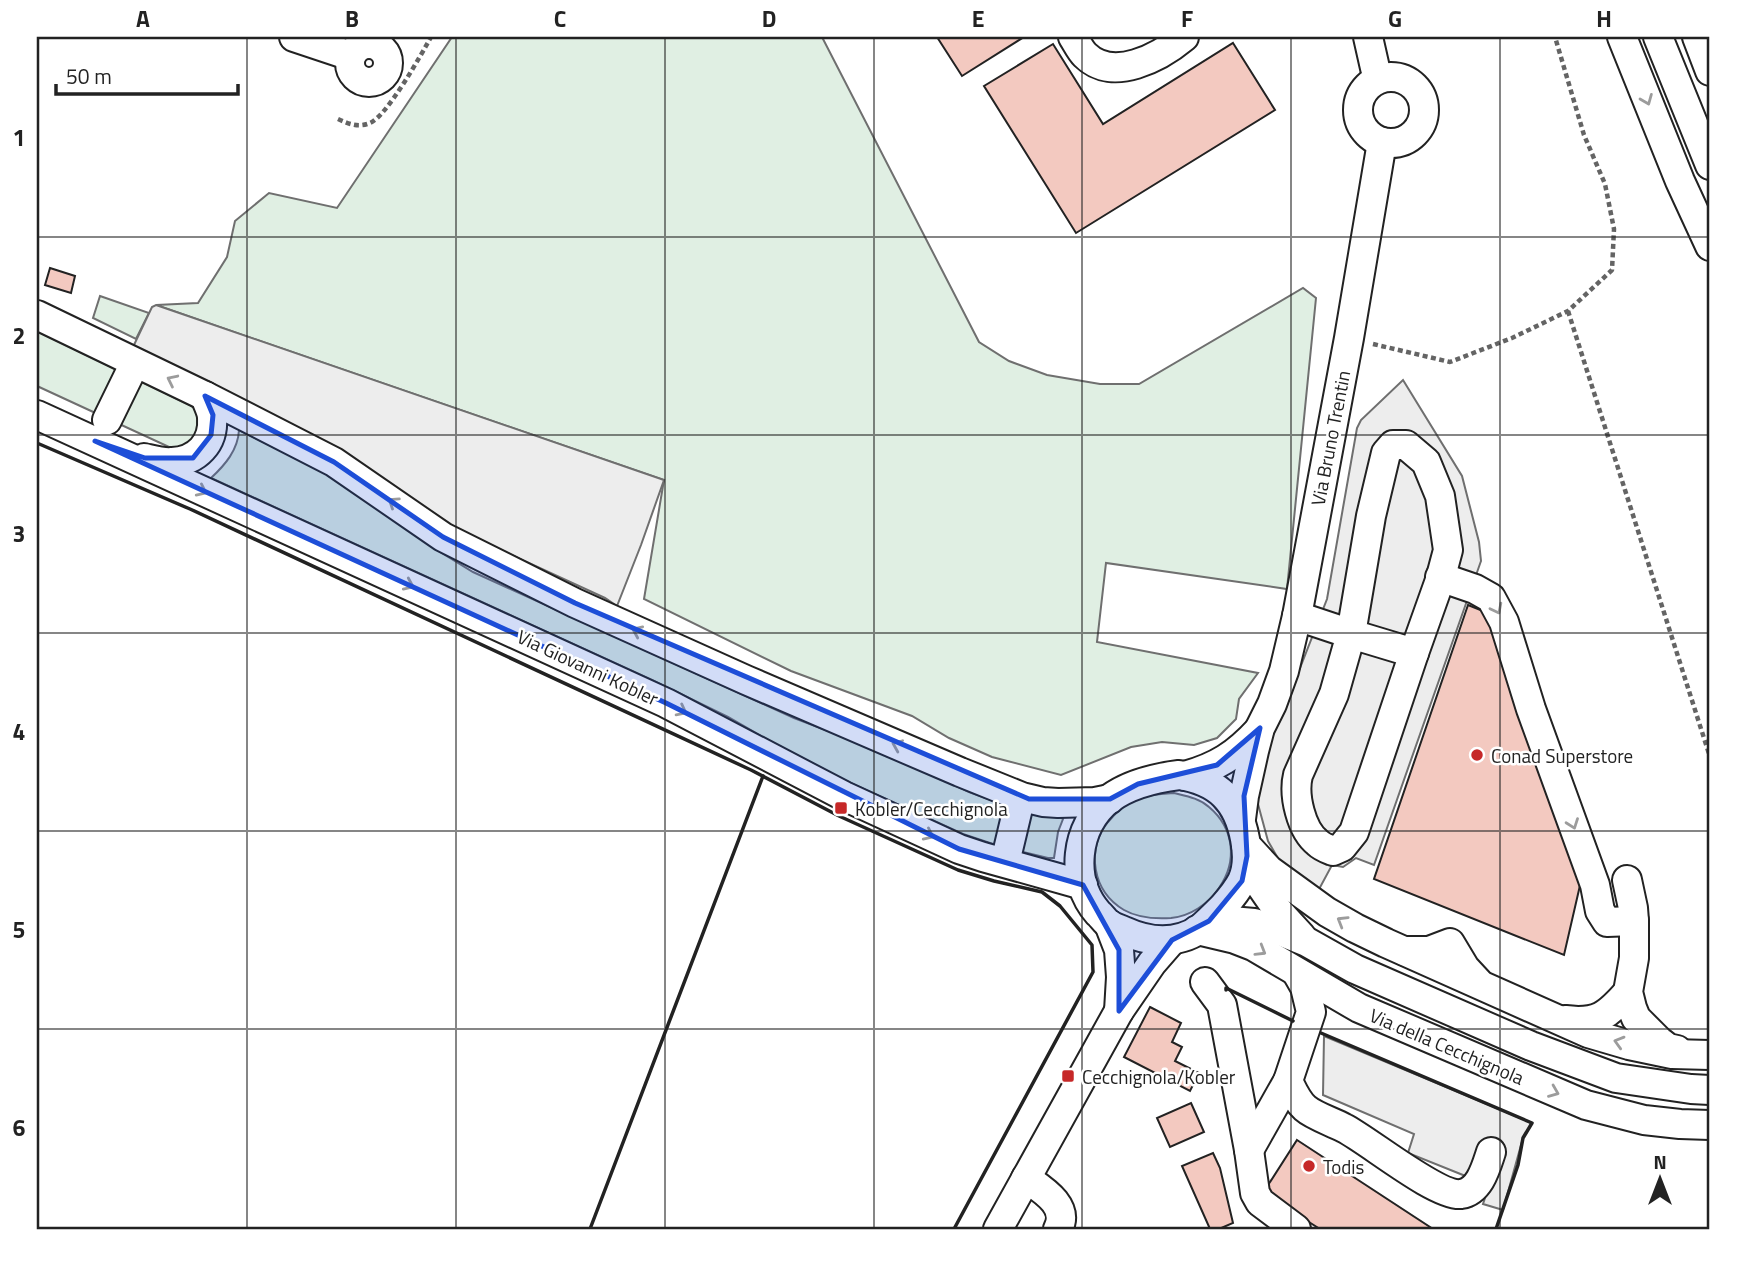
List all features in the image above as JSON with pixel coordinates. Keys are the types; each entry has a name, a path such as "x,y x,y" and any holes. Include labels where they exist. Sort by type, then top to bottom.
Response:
{"street":[{"path":"294,37 351,56"},
{"path":"1073,37 1084,54 1095,62 1104,66 1118,66 1153,57 1184,37"},
{"path":"1368,37 1379,78"},
{"path":"1622,37 1680,181 1710,246"},
{"path":"1658,37 1710,164"},
{"path":"1697,37 1710,71"},
{"path":"1393,76 1407,79 1418,88 1424,101 1424,115 1419,128 1409,138 1396,143 1382,142 1369,135 1360,124 1357,111 1360,97 1367,85 1379,78 1393,76"},
{"name":"Via Bruno Trentin","path":"1245,844 1248,773 1261,728 1279,687 1297,616 1349,338 1382,142"},
{"path":"37,314 334,463 443,537 464,548 575,603 734,675 1022,797 1058,803 1110,799"},
{"path":"101,430 129,375"},
{"name":"Via Giovanni Kobler","path":"101,430 145,458 172,463 193,458 203,449 211,435 212,415 205,396"},
{"name":"Via Giovanni Kobler","path":"37,415 101,430 220,500 666,703 844,796 960,849 1083,886"},
{"path":"1393,445 1406,445 1426,463 1440,496 1448,550 1440,577 1354,832 1342,847 1333,851 1319,845 1311,836 1299,806 1296,786 1298,775 1335,694 1350,634 1374,503 1386,453 1393,445"},
{"path":"1440,577 1492,598 1504,622 1531,709 1595,885 1600,911 1607,922 1634,921"},
{"path":"1297,616 1414,653"},
{"name":"Via Bruno Trentin","path":"1185,776 1217,765 1234,754 1261,728"},
{"path":"998,1229 1119,1011 1152,963 1236,892 1242,881 1245,844 1235,807 1224,793 1196,778 1160,777 1121,792 1098,810 1082,840 1079,859 1086,896 1109,924 1119,950 1119,1011"},
{"path":"1008,850 1018,808"},
{"path":"1245,844 1269,870 1327,912 1403,951 1429,951 1450,943 1465,968 1482,987 1588,1032 1629,1045 1672,1054 1704,1055"},
{"name":"Via della Cecchignola","path":"1245,844 1279,912 1307,942"},
{"path":"1627,880 1634,921 1634,958 1628,992 1636,1018 1668,1048 1704,1055"},
{"name":"Via della Cecchignola","path":"1192,930 1231,921 1254,923 1275,929 1307,942 1355,969 1531,1046 1616,1078 1710,1090"},
{"path":"1109,924 1139,938 1154,941 1192,930"},
{"name":"Via della Cecchignola","path":"1192,930 1235,939 1253,946 1359,1008 1586,1105 1644,1120 1710,1125"},
{"path":"1249,1150 1288,1081 1311,1012 1305,987 1297,973"},
{"path":"1205,982 1222,1005 1255,1193 1260,1202 1296,1229"},
{"path":"1558,1019 1598,1019 1628,992"},
{"path":"1311,1012 1342,1005 1359,1008"},
{"path":"1288,1081 1307,1110 1347,1129 1408,1170 1449,1192 1462,1194 1477,1185 1491,1152"},
{"path":"1027,1178 1061,1210 1062,1222 1058,1229"}],"path":[{"path":"338,119 353,126 370,123 381,115 431,37"},
{"path":"1349,338 1450,362 1512,338 1568,311 1612,270 1614,229 1605,184 1584,135 1555,37"},
{"path":"1568,311 1710,757"}],"highlighted area":[{"path":"205,396 334,462 443,537 575,603 1029,799 1110,799 1138,784 1217,765 1260,728 1244,796 1247,856 1242,881 1209,921 1172,940 1119,1011 1119,950 1083,885 959,849 666,703 95,441 145,458 193,458 211,435 213,415"}],"green space":[{"path":"452,37 822,37 979,342 1009,361 1047,375 1100,384 1139,384 1303,288 1316,298 1287,589 1106,563 1097,642 1258,673 1239,699 1236,719 1217,738 1194,745 1162,742 1131,747 1061,775 992,757 949,738 912,716 791,671 644,599 664,480 156,305 198,303 227,257 235,221 269,193 337,208"},
{"path":"100,296 149,313 136,339 93,318"},
{"path":"37,331 190,405 198,411 202,421 194,442 177,448 169,447 37,386"},
{"path":"239,430 326,473 432,547 473,572 794,718 881,751 969,792 1013,808 1002,847 963,834 844,780 728,717 652,680 211,478 230,457"},
{"path":"1174,793 1201,801 1217,815 1224,825 1231,845 1229,867 1215,894 1192,912 1171,918 1135,915 1113,902 1099,881 1095,857 1097,845 1108,822 1129,803 1147,796"},
{"path":"1023,811 1063,819 1054,858 1015,850"}],"shaded area":[{"path":"156,305 664,480 617,606 457,530 329,445 133,347 152,307"},
{"path":"1403,380 1462,476 1479,542 1481,561 1374,865 1356,858 1343,867 1332,865 1317,893 1283,867 1268,841 1255,793 1263,753 1282,714 1327,599 1357,428 1361,420"},
{"path":"1324,1036 1532,1123 1523,1138 1503,1210 1483,1204 1500,1154 1468,1177 1408,1153 1414,1134 1323,1095"}],"building":[{"path":"937,37 1024,37 962,76"},
{"path":"1233,43 1275,110 1076,233 984,86 1053,44 1103,124"},
{"path":"50,268 75,276 71,293 45,285"},
{"name":"Conad Superstore","path":"1468,605 1488,613 1581,881 1564,955 1374,879"},
{"path":"1150,1007 1181,1023 1172,1042 1182,1047 1175,1061 1199,1073 1190,1091 1124,1057"},
{"path":"1191,1103 1204,1132 1170,1147 1157,1118"},
{"name":"Todis","path":"1297,1140 1433,1229 1320,1229 1263,1193"},
{"path":"1213,1153 1220,1168 1233,1223 1219,1229 1210,1229 1182,1166"}],"wall":[{"path":"37,443 190,509 751,770 839,816 958,870 1042,892 1060,906 1092,945 1093,972 954,1229"},
{"path":"590,1229 763,776"},
{"path":"1226,990 1293,1021"},
{"path":"1321,1033 1532,1123 1523,1138 1518,1165 1496,1229"}],"place":[{"name":"Conad Superstore","path":"1477,755"},
{"name":"Kobler/Cecchignola","path":"841,808"},
{"name":"Cecchignola/Kobler","path":"1068,1076"},
{"name":"Todis","path":"1309,1166"}]}
